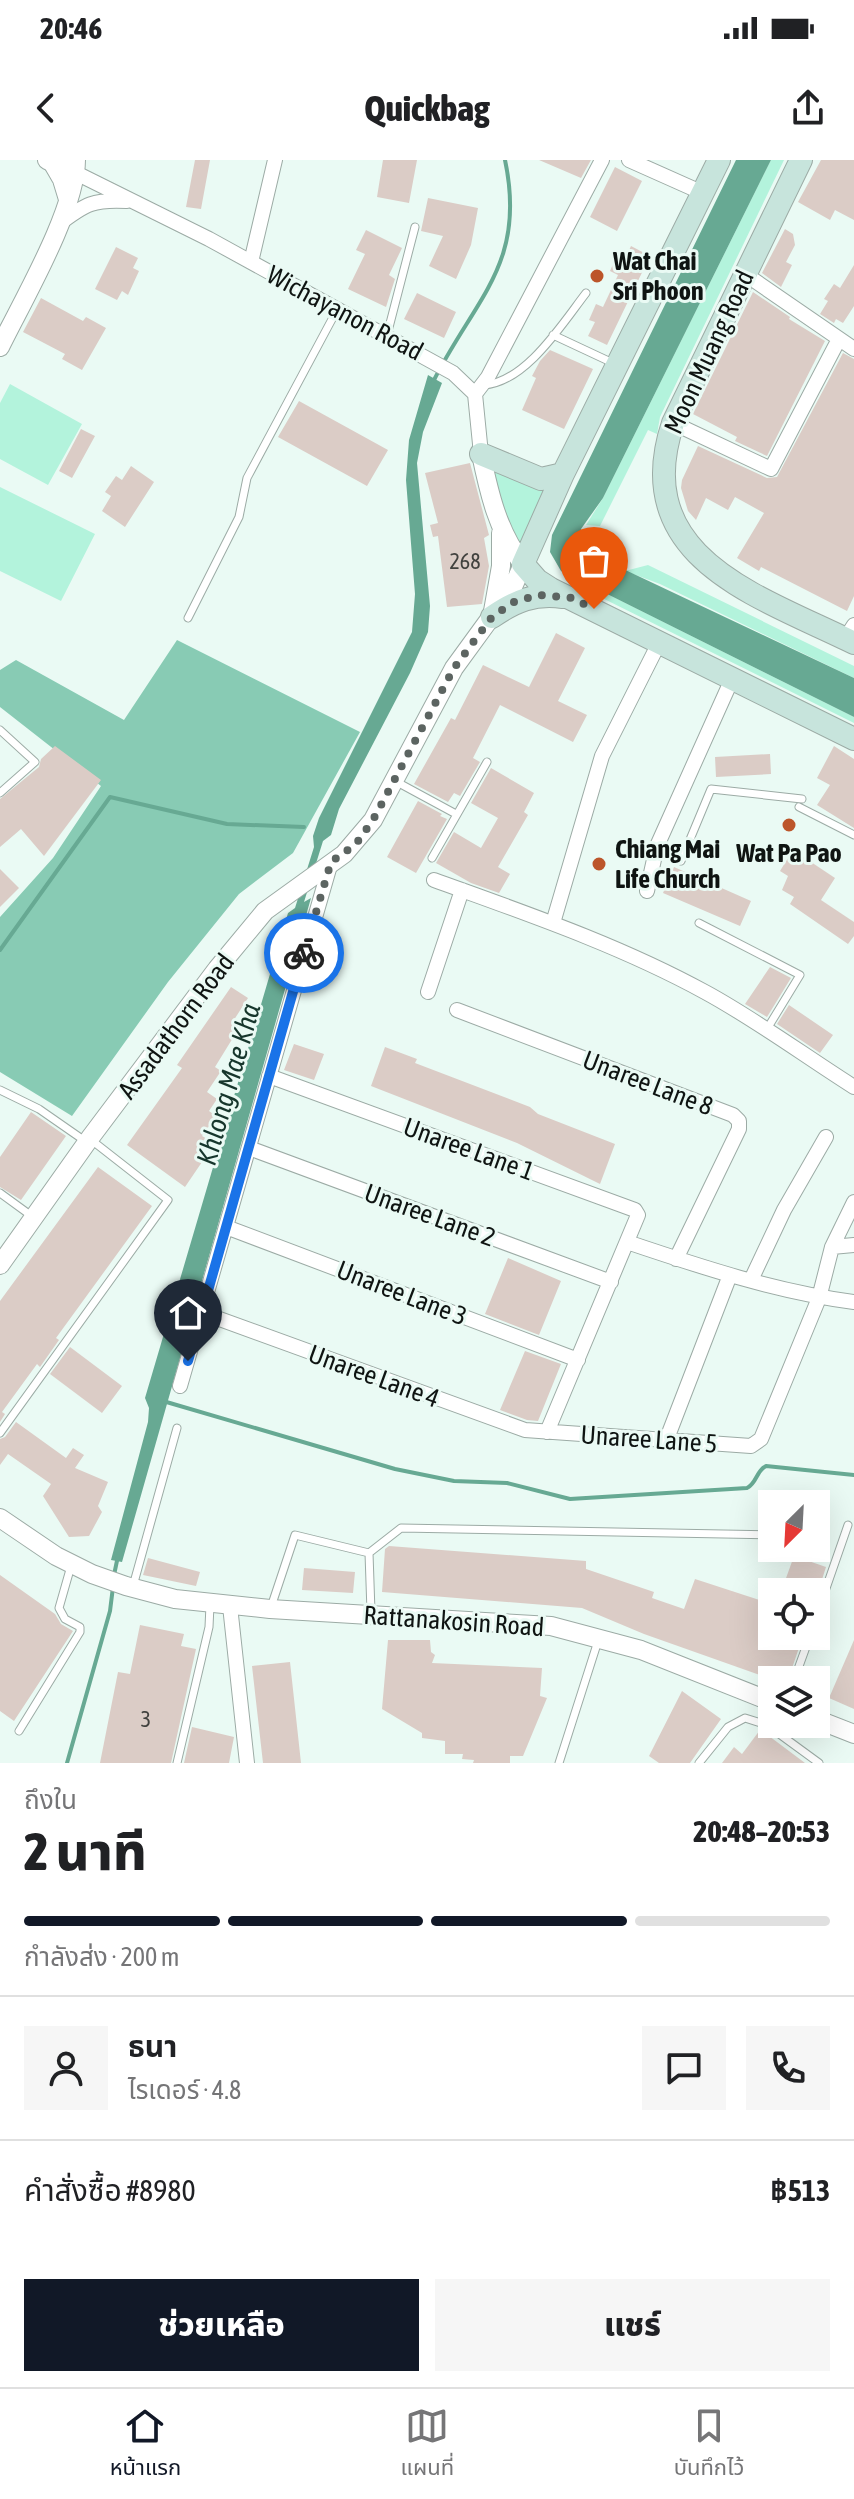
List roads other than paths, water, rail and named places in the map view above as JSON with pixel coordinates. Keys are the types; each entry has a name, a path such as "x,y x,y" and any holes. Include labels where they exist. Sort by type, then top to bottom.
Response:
{"main road":[{"path":"719,160 563,474 523,564 543,585 854,739"},
{"name":"Moon Muang Road","path":"801,160 673,423 663,460 663,478 672,518 688,546 728,579 851,636"},
{"path":"481,454 541,479 563,474"},
{"path":"540,527 538,556 543,567 572,598"},
{"path":"492,617 514,602 531,597 552,595 572,598"}],"street":[{"path":"48,160 60,180 67,203"},
{"name":"Wichayanon Road","path":"48,160 76,166 136,202 424,355 478,389"},
{"path":"251,262 275,160"},
{"path":"523,564 513,552 489,494 481,454 478,389 488,377 602,160"},
{"path":"629,160 703,193"},
{"path":"0,347 59,225 76,166"},
{"path":"59,225 87,204 103,200 136,202"},
{"path":"745,274 854,349"},
{"path":"673,423 771,469 839,339"},
{"path":"492,617 501,566 501,527"},
{"name":"Assadathorn Road","path":"0,1265 88,1140 217,969 265,911 356,844 373,820 454,668 513,587 523,564"},
{"path":"553,923 602,756 659,643"},
{"path":"647,891 657,846 732,679"},
{"path":"180,1386 269,1076 324,867"},
{"path":"434,880 553,923 708,993 854,1087"},
{"path":"428,992 462,890"},
{"name":"Unaree Lane 8","path":"457,1010 733,1115 739,1121 739,1129 676,1259"},
{"name":"Unaree Lane 1","path":"269,1076 635,1210 638,1215 627,1242"},
{"path":"751,1280 784,1210 826,1137"},
{"name":"Unaree Lane 2","path":"249,1148 611,1282"},
{"path":"819,1298 832,1247 854,1202"},
{"name":"Unaree Lane 3","path":"226,1227 578,1360"},
{"path":"547,1432 627,1242 730,1275 819,1298 854,1302"},
{"path":"832,1247 854,1245"},
{"path":"666,1441 730,1275"},
{"name":"Unaree Lane 5","path":"547,1432 751,1446 761,1439 819,1298"},
{"name":"Unaree Lane 4","path":"203,1313 511,1426 547,1432"},
{"path":"0,1518 72,1564"},
{"name":"Rattanakosin Road","path":"72,1564 129,1588 210,1604 551,1626 641,1650 758,1696"},
{"path":"230,1606 247,1763"},
{"path":"830,1725 854,1734"}],"lane":[{"path":"387,335 415,227"},
{"path":"478,389 498,384 519,372 586,293"},
{"path":"188,618 239,517 247,478 338,308"},
{"path":"553,335 617,365"},
{"path":"0,730 35,762 0,793"},
{"path":"432,858 487,762"},
{"path":"393,780 456,814"},
{"path":"681,861 711,789 801,803 854,835"},
{"path":"699,923 800,975 766,1031"},
{"path":"0,1090 39,1109 88,1140 168,1200 0,1433"},
{"path":"0,1193 33,1217"},
{"path":"129,1588 177,1428"},
{"path":"830,1578 848,1525"},
{"path":"369,1553 401,1528 758,1535"},
{"path":"270,1609 295,1535 369,1553"},
{"path":"369,1553 371,1616"},
{"path":"19,1731 80,1632 80,1627 65,1619 59,1608 72,1564"},
{"path":"177,1763 209,1627 210,1604"},
{"path":"559,1763 599,1639"},
{"path":"699,1763 728,1727 745,1718 767,1725 819,1763"}],"waterway":[{"name":"Khlong Mae Kha","path":"433,382 480,302 503,254 509,227 510,196 505,160"},
{"path":"0,950 110,797 227,824 304,827"},
{"path":"163,1401 395,1469 454,1481 507,1483 570,1499 747,1488 766,1466 854,1475"},
{"name":"Khlong Mae Kha","path":"114,1575 118,1556"},
{"name":"Khlong Mae Kha","path":"67,1763 110,1611 113,1587"}],"place":[{"name":"Wat Chai Sri Phoon","path":"597,276"},
{"name":"Wat Pa Pao","path":"789,825"},
{"name":"Chiang Mai Life Church","path":"599,864"}]}
